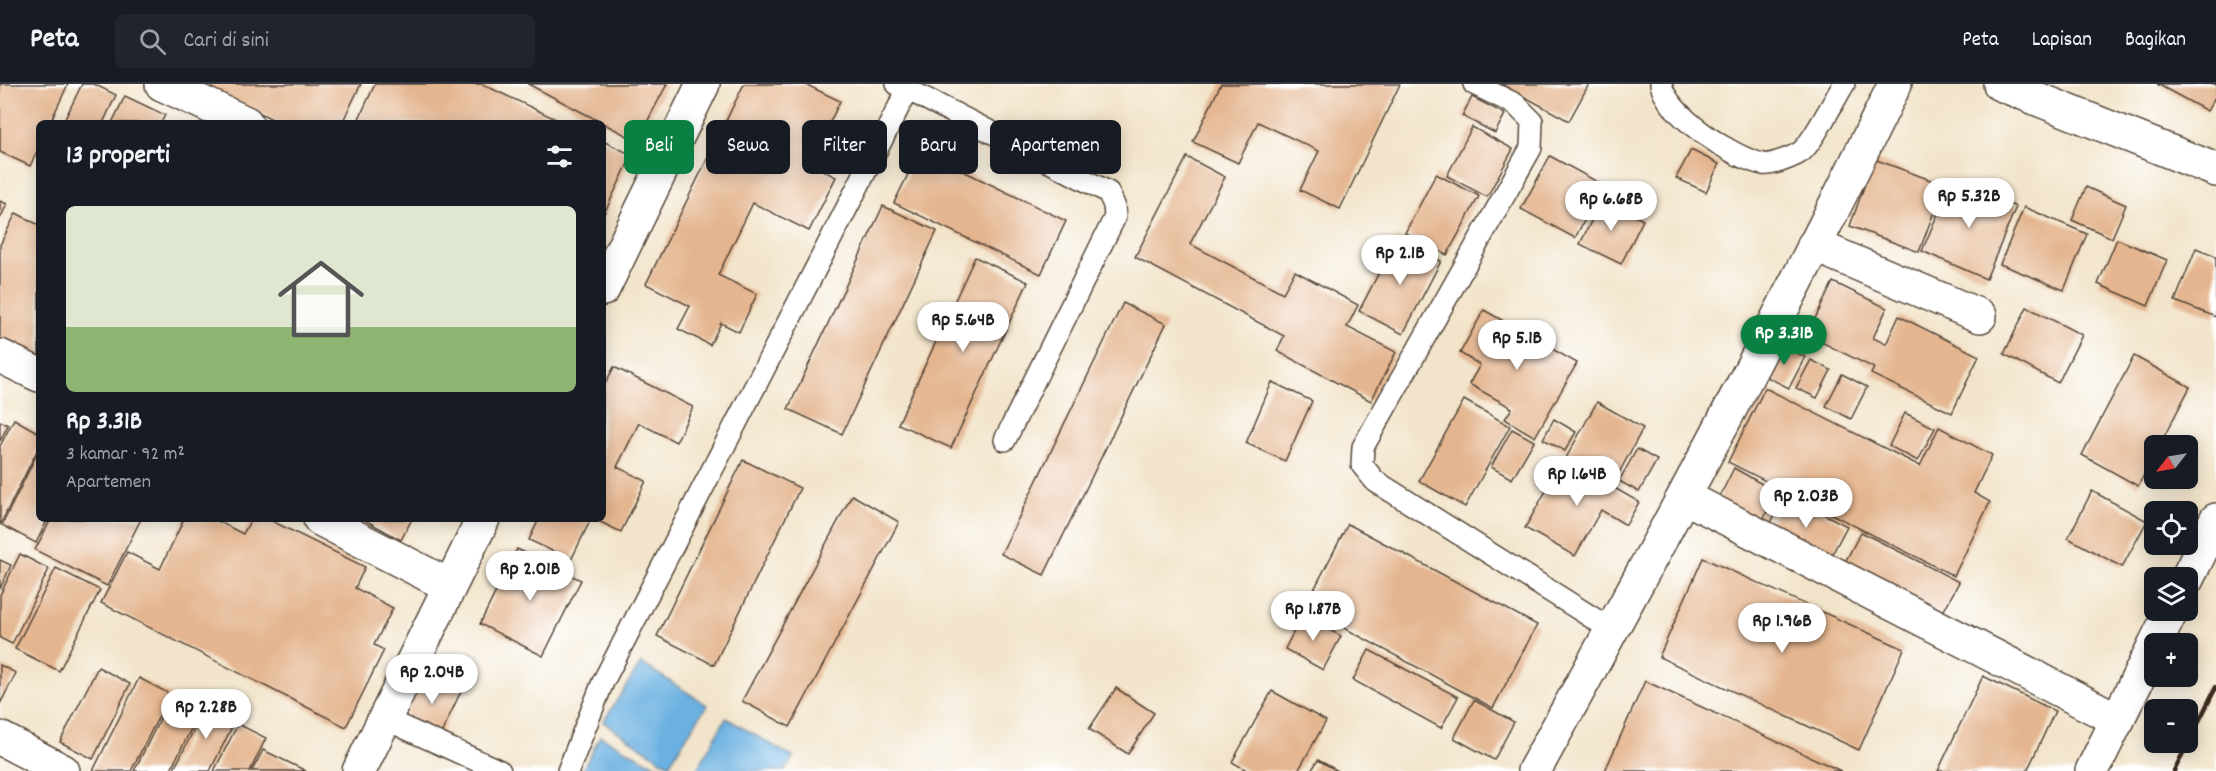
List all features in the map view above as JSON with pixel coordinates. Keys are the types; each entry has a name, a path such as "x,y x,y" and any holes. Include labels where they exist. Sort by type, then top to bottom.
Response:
{"street":[{"path":"162,84 240,120"},
{"path":"606,283 703,84"},
{"path":"1534,771 1685,497 1863,153 1895,84"},
{"path":"2000,84 2216,170"},
{"path":"1814,245 1980,316"},
{"path":"0,356 36,374"},
{"path":"1685,497 2118,720"},
{"path":"2193,567 2216,520"},
{"path":"326,522 448,585"},
{"path":"359,771 448,585 481,522"},
{"path":"2092,771 2144,667"},
{"path":"0,738 63,771"}],"lane":[{"path":"1474,84 1515,104 1532,122 1531,148 1363,447 1362,465 1375,481 1612,630"},
{"path":"1661,84 1662,92 1679,112 1728,152 1766,165 1801,152 1844,84"},
{"path":"568,771 603,682 902,87 1108,192 1114,206 1115,217 1005,440"},
{"path":"385,719 500,771"}],"water":[{"path":"641,663 707,705 669,765 603,722"},
{"path":"726,718 793,757 785,771 696,771"},
{"path":"600,736 666,771 582,771"}],"building":[{"path":"0,84 68,84 51,120 36,120 36,153 30,166 0,152"},
{"path":"82,84 94,84 116,95 104,120 64,120"},
{"path":"201,84 361,84 343,120 274,120"},
{"path":"375,84 482,84 558,120 358,120"},
{"path":"528,84 667,84 648,120 624,120 624,134 606,125 606,120 597,120"},
{"path":"744,84 805,84 840,101 831,120 802,120 802,174 830,174 836,177 809,231 753,203 718,275 757,294 739,332 721,323 710,345 678,329 690,306 646,284 706,162 706,174 790,174 790,120 726,120"},
{"path":"1221,84 1400,84 1340,209 1300,190 1319,151 1258,122 1238,163 1193,142"},
{"path":"1501,84 1589,84 1569,121"},
{"path":"2157,84 2216,84 2216,95 2207,111"},
{"path":"125,96 165,115 162,120 113,120"},
{"path":"1472,97 1505,114 1495,133 1462,116"},
{"path":"1472,127 1513,149 1487,197 1447,176"},
{"path":"606,142 624,151 624,172 606,210"},
{"path":"1691,150 1719,164 1706,192 1676,178"},
{"path":"1550,156 1603,185 1575,238 1521,209"},
{"path":"1187,157 1225,177 1190,244 1283,293 1295,271 1358,305 1347,327 1396,352 1371,401 1277,351 1284,336 1135,257"},
{"path":"1874,159 1944,185 1919,252 1850,226"},
{"path":"908,174 969,174 1066,221 1041,274 894,203"},
{"path":"1436,174 1479,196 1447,255 1405,233"},
{"path":"1952,180 2016,207 1986,279 1922,251"},
{"path":"2086,187 2126,205 2112,238 2072,220"},
{"path":"1602,199 1643,220 1621,264 1580,244"},
{"path":"0,201 7,204 0,219"},
{"path":"883,206 937,231 842,434 788,409"},
{"path":"2024,207 2087,234 2064,290 2000,264"},
{"path":"16,213 36,223 36,356 0,338 0,245"},
{"path":"1397,238 1441,261 1403,334 1359,311"},
{"path":"2117,239 2167,260 2148,306 2098,284"},
{"path":"2196,248 2216,256 2216,317 2175,301"},
{"path":"975,257 1028,282 951,448 898,424"},
{"path":"1833,282 1887,308 1873,338 1886,344 1899,316 1979,356 1952,413 1871,374 1874,368 1807,335"},
{"path":"1123,303 1166,324 1044,575 1001,554"},
{"path":"2027,307 2082,335 2058,383 2004,354"},
{"path":"1484,310 1577,363 1535,437 1505,419 1512,408 1469,384 1480,365 1460,353"},
{"path":"1778,344 1805,357 1789,388 1763,375"},
{"path":"2134,356 2190,387 2165,435 2144,435 2144,475 2138,486 2082,455"},
{"path":"1811,360 1831,370 1817,398 1796,388"},
{"path":"614,367 693,407 676,442 639,423 617,467 646,481 621,532 600,522 606,522 606,382"},
{"path":"1842,374 1867,387 1851,419 1826,406"},
{"path":"1272,382 1312,401 1285,461 1246,443"},
{"path":"1765,388 1920,466 1939,427 1992,455 1974,493 1990,502 1954,576 1728,462"},
{"path":"1464,400 1510,426 1465,507 1419,481"},
{"path":"1597,402 1643,428 1613,484 1566,458"},
{"path":"1905,413 1935,428 1918,461 1889,446"},
{"path":"14,419 36,431 36,453 0,525 0,446"},
{"path":"1554,419 1576,432 1565,451 1543,439"},
{"path":"0,421 8,425 0,441"},
{"path":"1512,429 1534,441 1512,479 1491,467"},
{"path":"1637,449 1657,460 1639,492 1619,481"},
{"path":"36,456 36,522 46,522 36,543 2,525"},
{"path":"1564,459 1639,502 1626,525 1601,510 1575,556 1525,528"},
{"path":"743,460 800,488 714,665 657,636"},
{"path":"1734,468 1776,492 1761,524 1714,508"},
{"path":"2092,491 2144,519 2144,527 2122,567 2068,538"},
{"path":"1785,494 1847,526 1827,564 1766,533"},
{"path":"852,495 899,522 790,727 742,701"},
{"path":"49,522 139,522 107,586 35,550"},
{"path":"183,522 220,522 243,534 249,522 274,522 365,567 355,588 393,608 374,645 384,650 346,727 101,603 127,552 160,569"},
{"path":"368,522 410,522 401,540"},
{"path":"538,522 590,522 571,560 529,540"},
{"path":"1348,524 1537,625 1493,708 1305,607"},
{"path":"1861,532 1959,582 1942,614 1844,564"},
{"path":"517,549 581,580 543,656 480,624"},
{"path":"20,554 49,569 12,644 0,638 0,595"},
{"path":"1703,558 1904,649 1859,750 1659,657"},
{"path":"0,560 11,565 0,589"},
{"path":"56,568 100,590 59,671 15,649"},
{"path":"1302,615 1341,636 1323,670 1285,649"},
{"path":"1369,650 1458,697 1441,728 1353,680"},
{"path":"0,665 16,673 0,704"},
{"path":"98,667 130,684 93,759 60,742"},
{"path":"424,673 462,689 439,738 403,721"},
{"path":"1983,676 2055,711 2027,771 1938,771"},
{"path":"139,678 170,694 131,771 93,771"},
{"path":"1645,681 1841,771 1605,771"},
{"path":"1116,688 1154,713 1128,754 1089,729"},
{"path":"1272,691 1326,721 1298,771 1248,771 1232,762"},
{"path":"1474,700 1514,722 1494,760 1454,738"},
{"path":"208,702 237,717 210,771 173,771"},
{"path":"168,703 197,717 170,771 134,771"},
{"path":"238,724 266,738 250,771 214,771"},
{"path":"263,750 306,771 252,771"},
{"path":"1318,760 1338,771 1311,771"}],"railway":[{"path":"2174,771 2216,687"}]}
